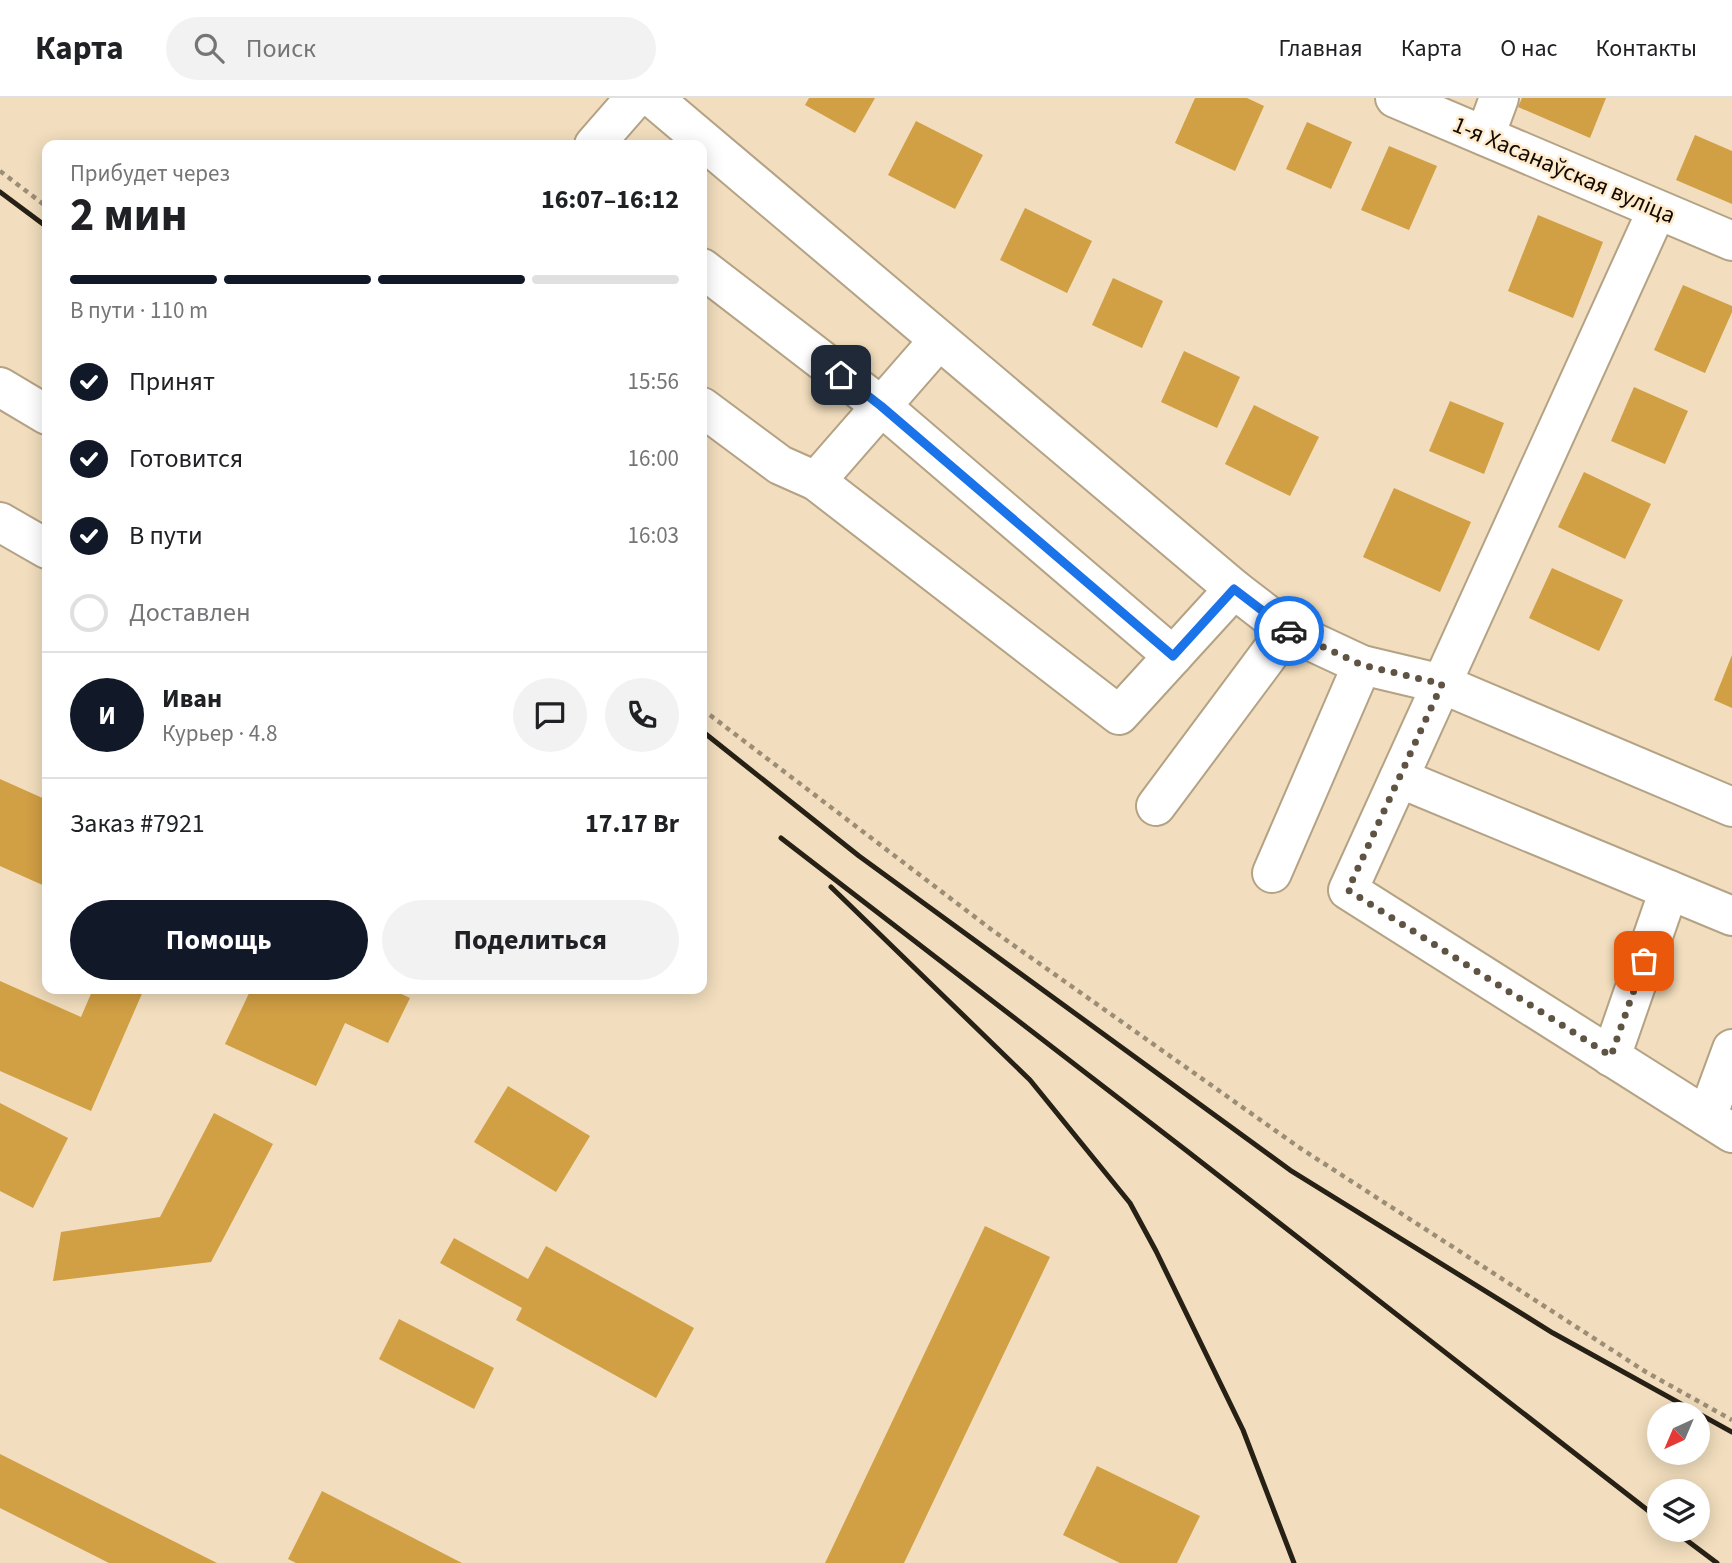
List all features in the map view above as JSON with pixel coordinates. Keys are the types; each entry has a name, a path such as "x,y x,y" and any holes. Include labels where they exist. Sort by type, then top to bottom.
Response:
{"street":[{"path":"598,140 635,98"},
{"path":"653,98 703,140"},
{"name":"1-я Хасанаўская вуліца","path":"1395,98 1732,242"},
{"path":"1485,136 1499,98"},
{"path":"707,144 1234,589 1287,630 1362,665 1442,684 1732,807"},
{"path":"1657,210 1348,890 1719,1125 1732,1049"},
{"path":"707,272 881,406 1173,656"},
{"path":"816,481 939,340"},
{"path":"0,387 42,412"},
{"path":"707,411 780,465 816,481 1119,715 1234,589"},
{"path":"0,522 42,546"},
{"path":"1156,806 1287,630"},
{"path":"1272,873 1362,665"},
{"path":"1399,778 1732,916"},
{"path":"1611,1056 1669,890"}],"path":[{"path":"0,171 42,203"},
{"path":"707,713 992,930 1300,1147 1646,1372 1732,1420"}],"building":[{"path":"809,98 875,98 855,133 805,105"},
{"path":"1195,98 1247,98 1264,106 1235,171 1175,143"},
{"path":"1522,98 1606,98 1590,138 1518,107"},
{"path":"916,121 983,155 955,209 888,175"},
{"path":"1307,122 1352,142 1331,189 1286,169"},
{"path":"1695,135 1732,151 1732,204 1676,180"},
{"path":"1389,146 1437,166 1409,230 1361,210"},
{"path":"1025,208 1092,241 1067,293 1000,260"},
{"path":"1538,215 1603,242 1573,318 1508,291"},
{"path":"1113,278 1163,301 1142,348 1092,325"},
{"path":"1683,285 1732,306 1732,312 1705,373 1654,350"},
{"path":"1184,351 1240,377 1217,428 1161,402"},
{"path":"1634,387 1688,411 1665,464 1611,441"},
{"path":"1450,401 1504,423 1484,474 1429,451"},
{"path":"1254,405 1319,437 1290,496 1225,464"},
{"path":"1584,472 1651,504 1625,559 1558,527"},
{"path":"1394,488 1471,522 1440,592 1363,557"},
{"path":"1552,568 1623,600 1599,651 1529,618"},
{"path":"1732,655 1732,708 1714,700"},
{"path":"0,779 42,798 42,885 0,866"},
{"path":"0,981 81,1017 91,994 142,994 91,1111 0,1071"},
{"path":"249,994 402,994 410,998 388,1043 345,1023 316,1086 225,1044"},
{"path":"508,1086 590,1136 556,1192 474,1142"},
{"path":"0,1103 68,1138 33,1208 0,1191"},
{"path":"214,1113 273,1144 211,1262 53,1281 61,1232 160,1217"},
{"path":"985,1226 1050,1257 904,1563 825,1563"},
{"path":"454,1238 528,1279 546,1246 694,1328 656,1398 516,1320 522,1308 440,1263"},
{"path":"399,1319 494,1368 474,1409 379,1359"},
{"path":"0,1454 217,1563 109,1563 0,1508"},
{"path":"1097,1466 1200,1516 1177,1563 1120,1563 1063,1535"},
{"path":"322,1491 462,1563 296,1563 288,1559"}],"railway":[{"path":"0,192 42,223"},
{"path":"707,735 859,856 1290,1170 1553,1333 1732,1432"},
{"path":"781,838 1647,1510"},
{"path":"831,887 1030,1080 1130,1203 1243,1430 1294,1563"},
{"path":"1689,1542 1717,1563"}],"way so far":[{"path":"1289,631 1362,665 1442,684 1348,890 1611,1056 1644,961"}],"route":[{"path":"841,375 881,406 1173,656 1234,589 1289,631"}]}
